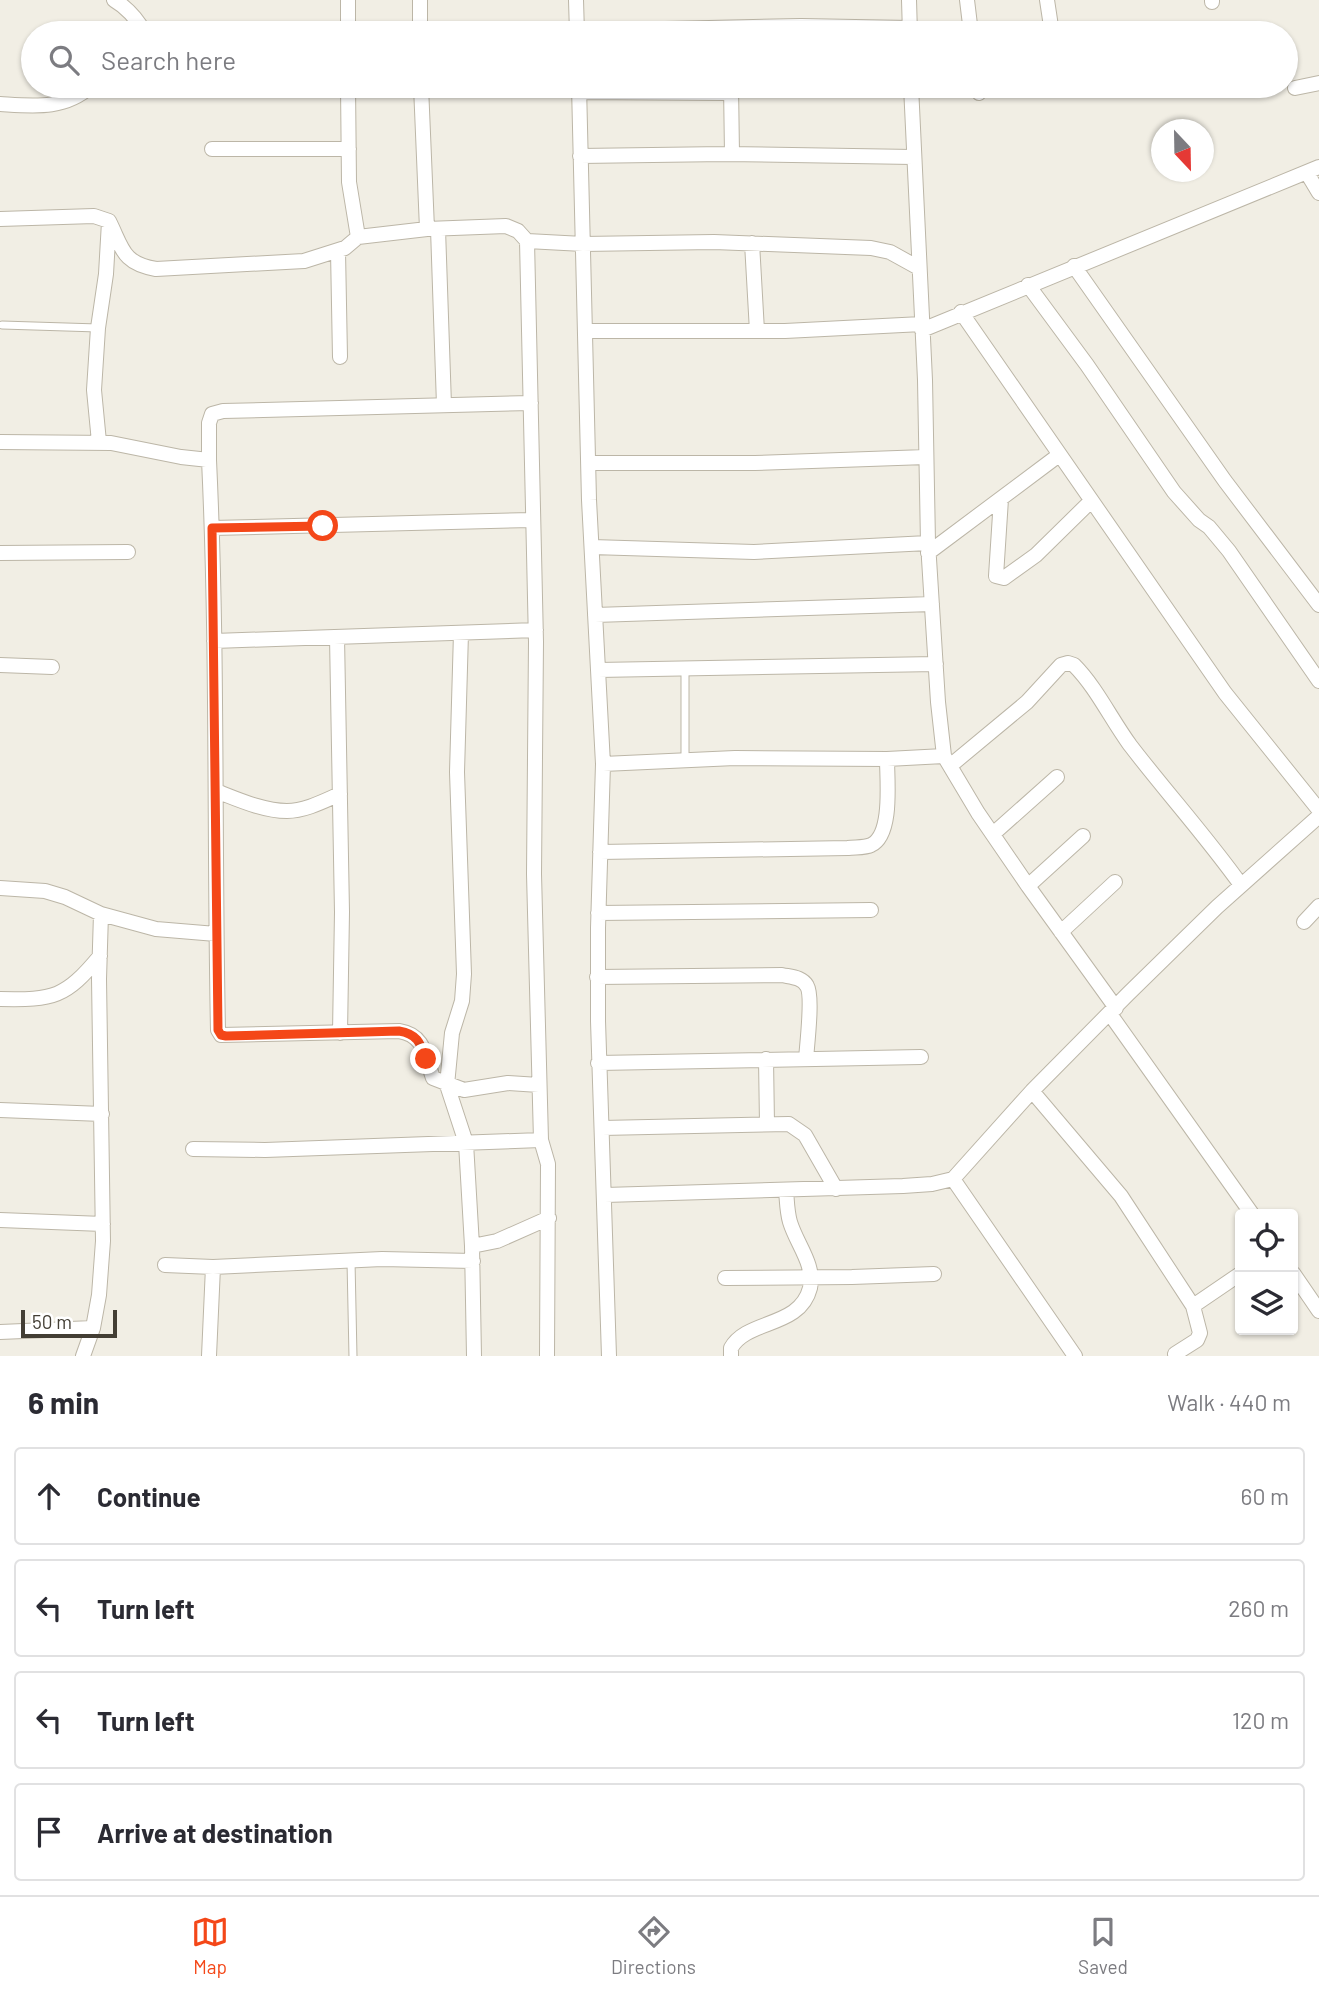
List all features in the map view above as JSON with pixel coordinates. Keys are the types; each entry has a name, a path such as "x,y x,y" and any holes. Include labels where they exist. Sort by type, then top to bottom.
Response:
{"street":[{"path":"114,0 122,4 137,21"},
{"path":"348,0 348,21"},
{"path":"420,0 420,21"},
{"path":"576,0 577,21"},
{"path":"909,0 909,21"},
{"path":"967,0 970,21"},
{"path":"1047,0 1050,21"},
{"path":"1298,87 1319,83"},
{"path":"0,104 40,106 62,104 74,98"},
{"path":"348,98 349,182 358,237"},
{"path":"422,98 444,405"},
{"path":"579,98 588,463 603,764 597,977 609,1356"},
{"path":"731,98 732,154"},
{"path":"911,98 922,327 928,548 936,664 947,761 1028,886 1249,1209"},
{"path":"212,149 349,149"},
{"path":"580,156 732,154 913,158"},
{"path":"584,331 922,327 1313,170 1319,193"},
{"path":"0,219 94,215 109,221 128,259 139,266 156,269 303,261 338,251 358,237 433,229 506,226 517,231 527,241 583,244 752,243 871,248 890,252 919,268"},
{"path":"99,442 94,390 109,221"},
{"path":"527,241 536,630 534,874 541,1140 548,1164 550,1218 547,1356"},
{"path":"752,243 757,331"},
{"path":"338,251 340,357"},
{"path":"1074,267 1225,481 1319,606"},
{"path":"1028,285 1087,365 1174,492 1229,551 1319,681"},
{"path":"605,1195 836,1189 932,1184 953,1179 1032,1091 1113,1011 1241,885 1317,820 1090,502 961,312"},
{"path":"531,403 223,411 212,414 209,423 209,460 214,641 218,1030 221,1035 410,1033 419,1039 433,1078 447,1085 464,1090 508,1083 540,1085"},
{"path":"0,442 99,442 209,460"},
{"path":"592,547 754,552 928,548 1001,499 1059,455"},
{"path":"588,463 755,463 926,457"},
{"path":"1001,499 996,576 1004,578 1036,555 1090,502"},
{"path":"212,528 533,520"},
{"path":"0,553 128,552"},
{"path":"595,615 932,604"},
{"path":"214,641 536,630"},
{"path":"461,633 457,772 464,974 462,1001 452,1034 447,1085 466,1143 472,1246 474,1356"},
{"path":"337,637 342,912 340,1033"},
{"path":"598,670 936,664"},
{"path":"603,764 803,757 947,761 1003,724 1061,665 1074,664 1113,723 1162,787 1211,843 1241,885"},
{"path":"0,665 52,667"},
{"path":"600,852 848,848 872,845 883,834 886,818 887,759"},
{"path":"993,834 1057,777"},
{"path":"216,791 240,800 287,811 310,806 341,794"},
{"path":"1028,886 1083,836"},
{"path":"1060,932 1115,882"},
{"path":"0,888 46,891 101,914 156,929 216,934"},
{"path":"1304,922 1319,906"},
{"path":"598,913 871,910"},
{"path":"83,1356 93,1328 99,1295 103,1224 101,914"},
{"path":"0,999 57,996 79,981 100,956"},
{"path":"597,977 782,975 799,979 807,986 809,997 806,1059"},
{"path":"598,1063 921,1057"},
{"path":"766,1059 767,1124"},
{"path":"1032,1091 1121,1196 1193,1306 1200,1333 1197,1339 1175,1354"},
{"path":"0,1110 102,1114"},
{"path":"602,1128 789,1124 805,1135 836,1189"},
{"path":"193,1149 265,1150 541,1140"},
{"path":"953,1179 1075,1356"},
{"path":"731,1356 731,1348 740,1337 793,1312 807,1298 812,1277 789,1220 786,1190"},
{"path":"472,1246 497,1241 550,1218"},
{"path":"0,1220 103,1224"},
{"path":"165,1265 213,1267 351,1261 472,1261"},
{"path":"209,1356 213,1267"},
{"path":"725,1278 934,1274"},
{"path":"1193,1306 1235,1277"},
{"path":"1298,1280 1319,1311"},
{"path":"0,1332 93,1328"}],"lane":[{"path":"2,325 98,328"},
{"path":"685,670 685,760"},
{"path":"351,1261 353,1356"}],"route":[{"path":"323,526 212,528 218,1030 221,1035 226,1036 399,1031 410,1033 419,1039 426,1059"}]}
